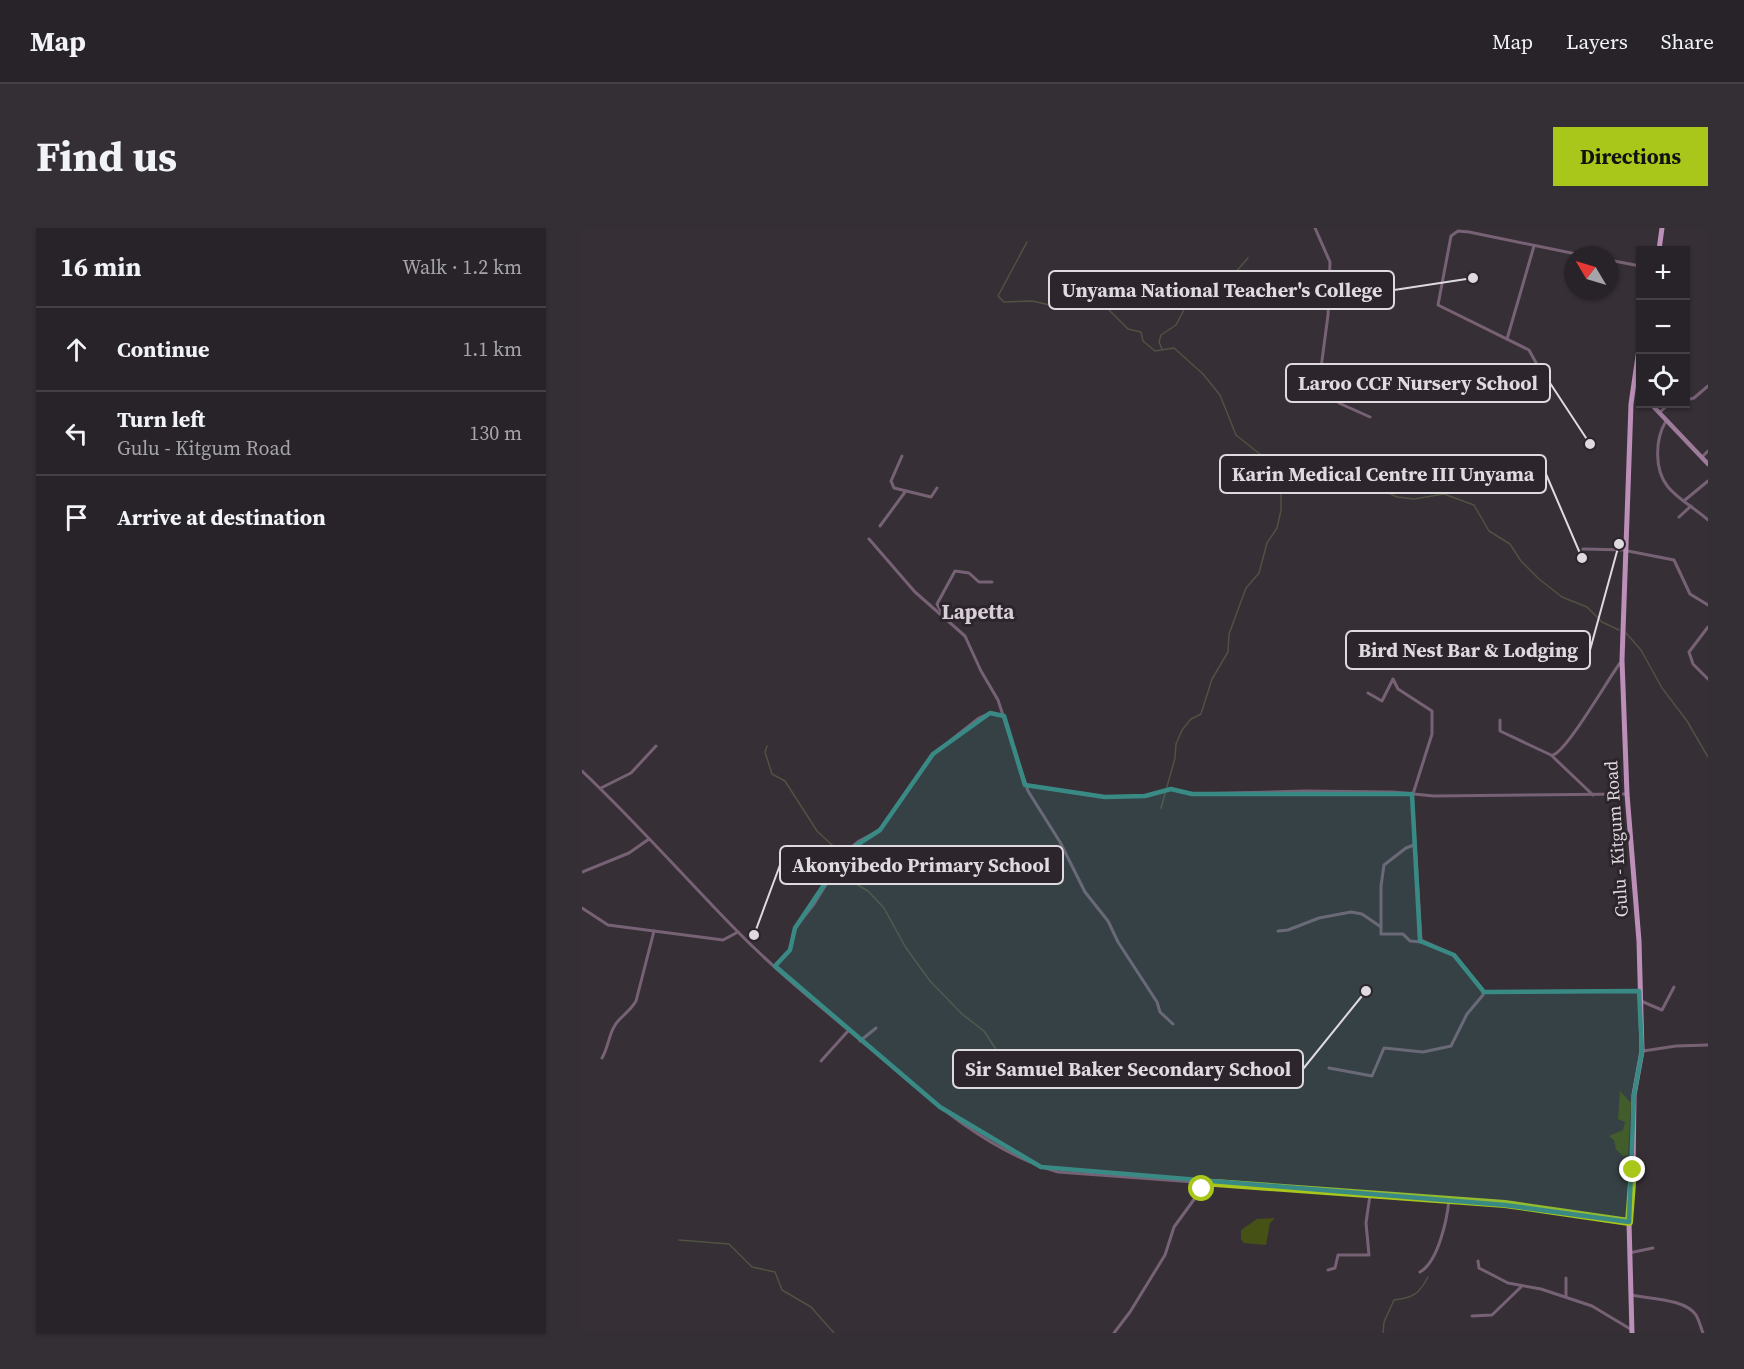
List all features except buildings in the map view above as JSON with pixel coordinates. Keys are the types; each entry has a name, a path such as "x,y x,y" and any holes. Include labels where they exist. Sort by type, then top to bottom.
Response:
{"main road":[{"path":"1660,246 1662,228"},
{"name":"Gulu - Kitgum Road","path":"1632,1332 1629,1295 1629,1222 1633,1170 1634,1095 1642,1051 1636,887 1627,794 1622,660 1628,550 1632,392 1639,354"}],"street":[{"path":"1315,228 1330,262 1328,315 1318,373 1320,376 1314,387 1341,404 1370,417"},
{"path":"1540,378 1540,370 1529,350 1437,303 1451,236 1458,231 1564,252"},
{"path":"1507,339 1534,246"},
{"path":"1618,262 1636,266"},
{"path":"1690,399 1708,386"},
{"path":"1632,392 1636,394"},
{"path":"1656,408 1708,464"},
{"path":"1660,412 1664,408"},
{"path":"1667,419 1661,429 1657,460 1668,487 1708,520"},
{"path":"1702,457 1708,451"},
{"path":"902,456 891,484 905,492 931,497 938,488"},
{"path":"1685,500 1708,481"},
{"path":"880,526 905,492"},
{"path":"1679,518 1691,506"},
{"path":"869,539 915,592 965,636 981,672 998,700 1025,785 1043,818 1060,842 1085,892 1108,921 1114,936 1157,1002 1160,1012 1173,1024"},
{"path":"1583,549 1628,550 1674,560 1690,594 1708,605"},
{"path":"945,617 937,604 955,571 969,573 978,582 992,582"},
{"path":"1708,627 1689,652 1693,664 1708,679"},
{"path":"1551,755 1557,754 1573,735 1622,660"},
{"path":"1368,693 1382,701 1393,679 1398,689 1432,711 1432,734 1413,794 1422,942"},
{"path":"775,966 790,950 795,928 814,904 839,861 859,841 880,830 933,754 979,717 990,713 1004,716"},
{"path":"1500,720 1500,731 1551,755 1595,796"},
{"path":"601,788 631,773 656,747"},
{"path":"582,771 601,788 738,932 860,1041 940,1107 1031,1164 1058,1172 1551,1209 1629,1222"},
{"path":"1025,785 1105,796 1144,796 1171,789 1192,794 1305,791 1595,796 1627,794"},
{"path":"582,872 629,853 649,839"},
{"path":"1415,845 1403,850 1384,866 1381,886 1381,934 1403,934 1410,941 1444,949 1454,956 1484,992"},
{"path":"582,908 608,925 723,940 738,932"},
{"path":"1278,931 1288,930 1318,918 1351,912 1364,915 1381,927"},
{"path":"602,1058 610,1046 613,1028 630,1011 636,1001 654,932"},
{"path":"1639,1001 1661,1010 1674,987"},
{"path":"1484,992 1640,991"},
{"path":"1329,1068 1372,1076 1384,1048 1423,1053 1451,1046 1467,1014 1484,992"},
{"path":"860,1041 876,1028"},
{"path":"821,1061 849,1031"},
{"path":"1642,1051 1676,1046 1708,1045"},
{"path":"1114,1333 1127,1318 1165,1255 1174,1227 1206,1183"},
{"path":"1328,1269 1335,1269 1338,1255 1369,1255 1366,1223 1370,1195"},
{"path":"1420,1272 1428,1266 1445,1230 1449,1200"},
{"path":"1628,1254 1653,1248"},
{"path":"1478,1261 1479,1268 1521,1287 1566,1296 1598,1309 1632,1332"},
{"path":"1566,1278 1566,1296"},
{"path":"1472,1316 1492,1315 1521,1287"},
{"path":"1629,1295 1675,1302 1689,1308 1696,1314 1703,1333"}],"highlighted area":[{"path":"990,713 1004,716 1025,785 1105,797 1145,796 1171,789 1192,794 1412,794 1420,941 1454,955 1484,992 1639,991 1642,1051 1634,1095 1629,1222 1505,1205 1041,1167 940,1107 775,966 790,950 795,928 846,852 880,830 933,754"}],"green space":[{"path":"1620,1091 1631,1103 1628,1155 1623,1156 1616,1149 1614,1140 1609,1136 1623,1130 1625,1122 1618,1119"},
{"path":"1275,1218 1270,1223 1266,1245 1244,1243 1241,1239 1241,1230 1257,1219"}],"waterway":[{"path":"1027,242 998,296 1004,302 1032,301 1050,305 1082,303 1105,306 1128,329 1141,332 1143,341 1155,351 1174,348 1203,374 1220,395 1236,435 1261,455 1302,459 1338,478 1371,484 1397,497 1414,499 1444,494 1474,505 1489,531 1510,544 1521,561 1539,579 1562,597 1587,607 1602,622 1619,630"},
{"path":"1162,349 1159,342 1161,335 1176,325 1187,304 1218,282 1234,274 1248,258"},
{"path":"1161,808 1175,758 1176,744 1182,730 1191,719 1201,714 1212,679 1228,652 1229,634 1246,588 1259,573 1267,543 1277,528 1281,510 1281,489 1273,469 1262,456"},
{"path":"1626,633 1641,650 1662,688 1687,721 1708,757"},
{"path":"767,746 765,752 772,774 785,781 817,831 846,858 850,877 884,908 906,948 930,981 962,1014 984,1031 997,1051 1015,1058 1042,1057 1076,1066 1121,1057"},
{"path":"679,1240 729,1244 752,1267 775,1272 782,1290 811,1307 834,1333"},
{"path":"1383,1333 1384,1322 1394,1300 1415,1294 1428,1277"}],"place":[{"name":"Unyama National Teacher's College","path":"1473,278"},
{"name":"Laroo CCF Nursery School","path":"1590,444"},
{"name":"Bird Nest Bar & Lodging","path":"1619,544"},
{"name":"Karin Medical Centre III Unyama","path":"1582,558"},
{"name":"Akonyibedo Primary School","path":"754,935"},
{"name":"Sir Samuel Baker Secondary School","path":"1366,991"}],"district":[{"name":"Lapetta","path":"978,611"}],"route":[{"path":"1202,1189 1206,1183 1215,1183 1505,1204 1601,1216 1629,1222 1633,1170"}]}
